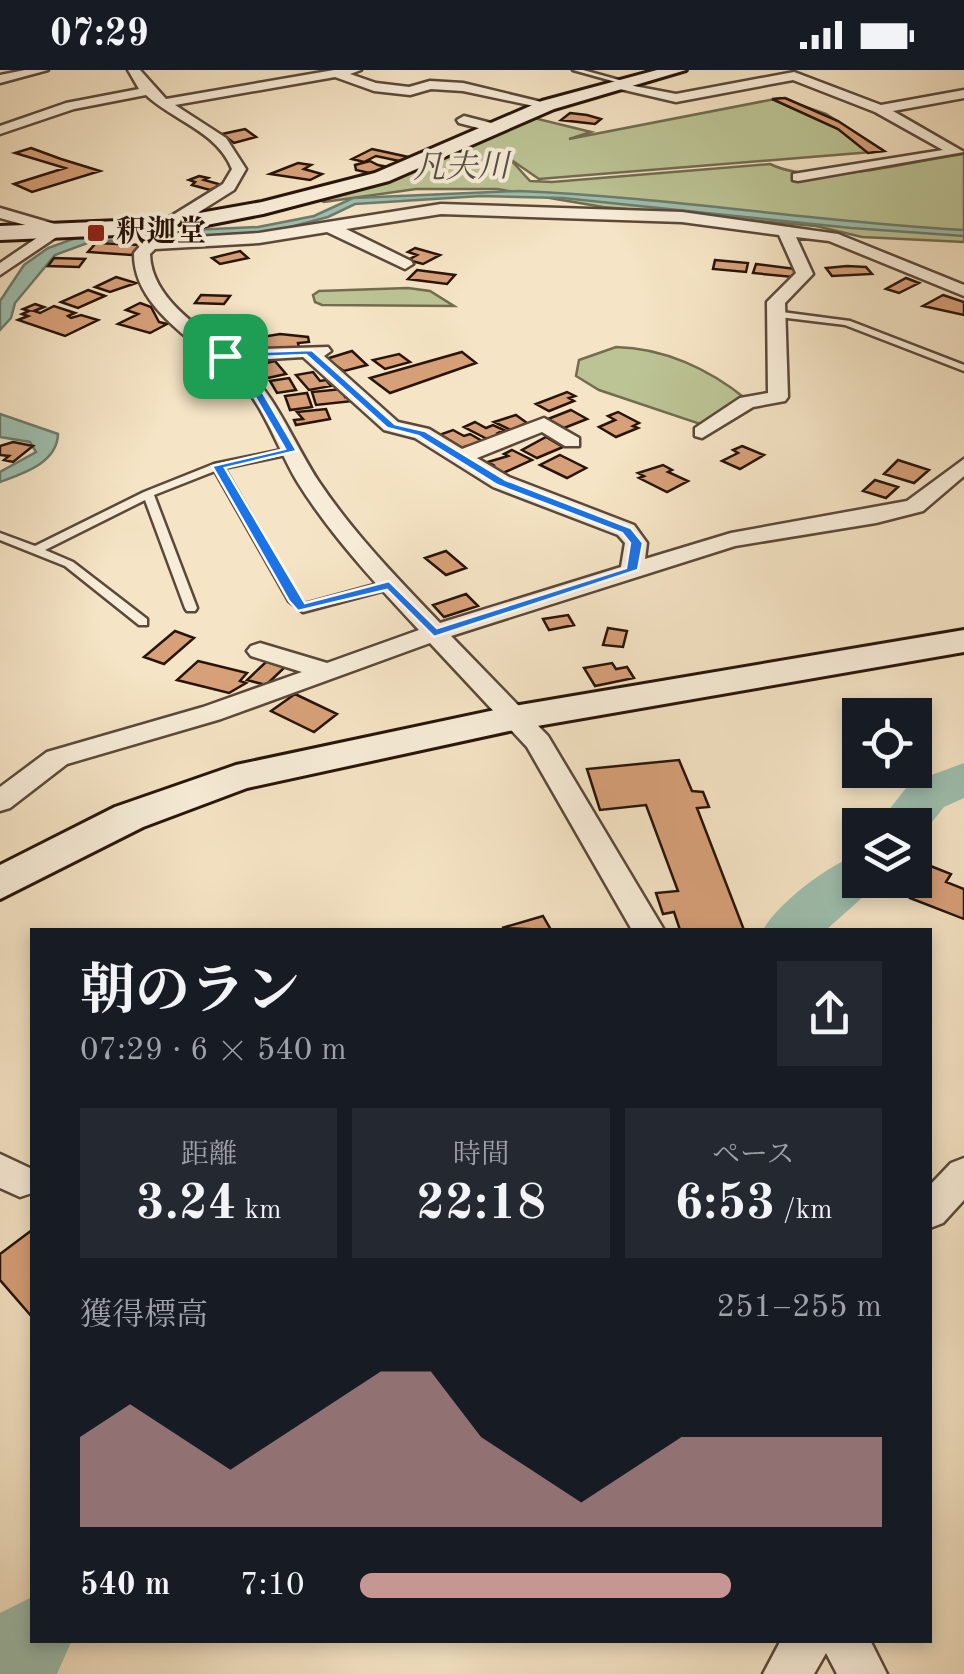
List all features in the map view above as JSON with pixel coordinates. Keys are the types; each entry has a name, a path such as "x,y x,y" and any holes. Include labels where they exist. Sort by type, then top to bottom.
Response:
{"street":[{"path":"0,79 42,70"},
{"path":"134,70 146,90 161,104 225,144 237,158 239,169 229,187 159,235 142,253 142,268 160,302 252,384 309,482 389,585 538,742 647,928"},
{"path":"161,104 356,70"},
{"path":"159,235 382,177 548,105 678,70"},
{"path":"337,74 374,87 410,91 430,85 463,87 548,105"},
{"path":"620,84 676,98 794,76 880,110 957,152 798,178"},
{"path":"364,101 374,87"},
{"path":"0,130 70,106 146,90"},
{"path":"880,110 964,94"},
{"path":"464,120 494,128"},
{"path":"0,234 59,230 259,238 440,208 682,217 832,237 964,291"},
{"path":"0,213 59,230"},
{"path":"330,227 405,264"},
{"path":"0,270 59,230"},
{"path":"702,432 747,402 778,397 776,302 805,274 785,230"},
{"path":"225,356 316,352 391,426 422,433 502,482 626,530 636,543 632,570"},
{"path":"461,457 544,424 572,442"},
{"path":"4,792 57,758 212,713 324,670 632,570 732,540 914,506 964,466"},
{"path":"0,884 129,817 236,778 342,752 514,718 964,640"},
{"path":"260,650 324,670"},
{"path":"932,1209 964,1174"},
{"path":"786,1674 806,1643"},
{"path":"846,1643 863,1674"}],"lane":[{"path":"576,70 620,84"},
{"path":"774,314 847,324 964,368"},
{"path":"36,550 148,494 218,466 291,451"},
{"path":"218,466 295,601 303,608 389,585"},
{"path":"148,494 191,608"},
{"path":"0,536 69,564 143,622"}],"shaded area":[{"path":"780,98 826,114 884,151 539,179 510,159 530,181 552,182 770,164 791,171 839,174 964,154 964,242 862,237 816,226 603,207 497,189 416,189 324,202 317,199 530,117 591,132 569,139"},
{"path":"518,191 964,230 964,236 563,198 481,196 355,204 328,217 271,232 90,242 55,255 15,303 11,318 0,330 0,301 24,265 48,248 84,235 258,227 314,216 353,198"},
{"path":"319,291 430,291 454,306 322,305 315,302 313,295"},
{"path":"616,347 651,351 685,362 746,399 703,425 599,390 576,376 579,360"},
{"path":"0,414 58,434 46,460 0,482 0,472 36,452 30,442 0,437"}],"building":[{"path":"785,98 838,121 884,151 868,153 838,129 772,99"},
{"path":"570,113 601,119 595,124 561,120"},
{"path":"245,129 256,137 234,143 222,134"},
{"path":"31,148 100,171 32,192 14,184 65,168 15,153"},
{"path":"372,149 413,158 404,162 376,156 364,162 352,159"},
{"path":"370,161 388,167 374,174 356,170 355,165"},
{"path":"298,163 311,165 304,169 322,174 310,180 270,174"},
{"path":"199,176 222,185 210,190 192,185 195,182 189,180"},
{"path":"96,243 140,245 132,255 88,252"},
{"path":"415,248 440,255 423,264 408,260 417,255 408,252"},
{"path":"240,251 248,258 220,264 212,258"},
{"path":"54,258 85,259 79,267 48,266"},
{"path":"715,260 748,263 746,272 713,269"},
{"path":"756,264 796,269 793,277 753,273"},
{"path":"866,267 872,274 832,276 826,268"},
{"path":"417,270 455,275 447,284 408,279"},
{"path":"116,277 136,283 110,292 95,287"},
{"path":"906,278 919,283 899,293 886,289"},
{"path":"88,290 105,296 78,308 61,302"},
{"path":"201,295 230,296 224,304 195,303"},
{"path":"943,295 964,302 964,315 923,306"},
{"path":"140,303 151,307 159,322 167,324 150,333 118,324 138,314 126,310"},
{"path":"35,304 44,307 34,311 40,313 54,306 75,313 68,316 71,318 81,315 98,320 65,336 18,320 28,316 22,314 29,311 23,309"},
{"path":"262,337 308,337 309,342 298,343 299,347 264,350"},
{"path":"352,351 367,365 344,371 326,359"},
{"path":"462,352 476,363 390,393 370,378"},
{"path":"399,354 410,362 385,369 373,360"},
{"path":"275,361 286,374 263,379 253,366"},
{"path":"313,372 331,386 309,390 296,375"},
{"path":"289,378 296,390 277,393 270,381"},
{"path":"342,389 345,397 351,396 353,401 316,405 312,392"},
{"path":"567,392 575,396 569,398 574,401 549,411 536,404"},
{"path":"307,393 312,407 290,410 285,396"},
{"path":"326,409 330,419 296,425 294,420 303,419 297,412"},
{"path":"571,410 587,419 564,428 548,419"},
{"path":"618,412 639,423 633,426 638,428 616,437 599,427 615,420 608,416"},
{"path":"516,415 527,423 511,430 494,422"},
{"path":"475,422 504,430 498,433 502,435 489,440 464,427"},
{"path":"453,430 484,442 460,448 439,435"},
{"path":"546,437 563,447 537,458 522,450"},
{"path":"13,442 33,446 13,462 4,460 9,456 0,455 0,446"},
{"path":"742,446 764,455 740,469 722,461 738,453 733,450"},
{"path":"512,450 532,460 503,473 490,466 493,465 488,462 508,456 504,454"},
{"path":"560,455 586,468 567,478 540,465"},
{"path":"898,460 929,470 914,483 884,474"},
{"path":"663,465 672,470 668,472 688,481 667,492 639,478 644,476 638,473"},
{"path":"875,480 898,487 886,498 863,491"},
{"path":"446,551 466,568 446,575 425,558"},
{"path":"466,594 478,606 444,617 433,605"},
{"path":"568,615 574,625 549,630 543,619"},
{"path":"608,628 627,631 623,647 603,645"},
{"path":"175,631 194,638 164,664 144,657"},
{"path":"198,661 247,673 240,681 246,683 229,693 177,680"},
{"path":"267,661 285,667 266,685 247,680"},
{"path":"612,663 616,669 627,667 634,678 595,686 584,668"},
{"path":"295,694 337,714 314,732 271,711"},
{"path":"679,760 692,791 703,792 709,807 697,808 743,928 679,928 674,912 663,914 656,893 678,891 646,805 600,810 587,769"},
{"path":"932,867 951,874 946,882 964,889 964,919 910,898 932,898"},
{"path":"543,916 550,928 502,928"},
{"path":"30,1232 30,1315 0,1280 0,1254"}],"waterway":[{"path":"916,808 927,795 964,779"},
{"path":"792,928 842,888"},
{"path":"9,1674 30,1641"}],"place":[{"name":"釈迦堂","path":"96,233"}],"route":[{"path":"308,352 391,426 422,433 502,482 626,530 636,543 632,570 434,633 389,585 303,608 295,601 218,466 291,451 252,384 225,356 308,352"}],"water label":[{"name":"凡夫川","path":"461,169"}]}
